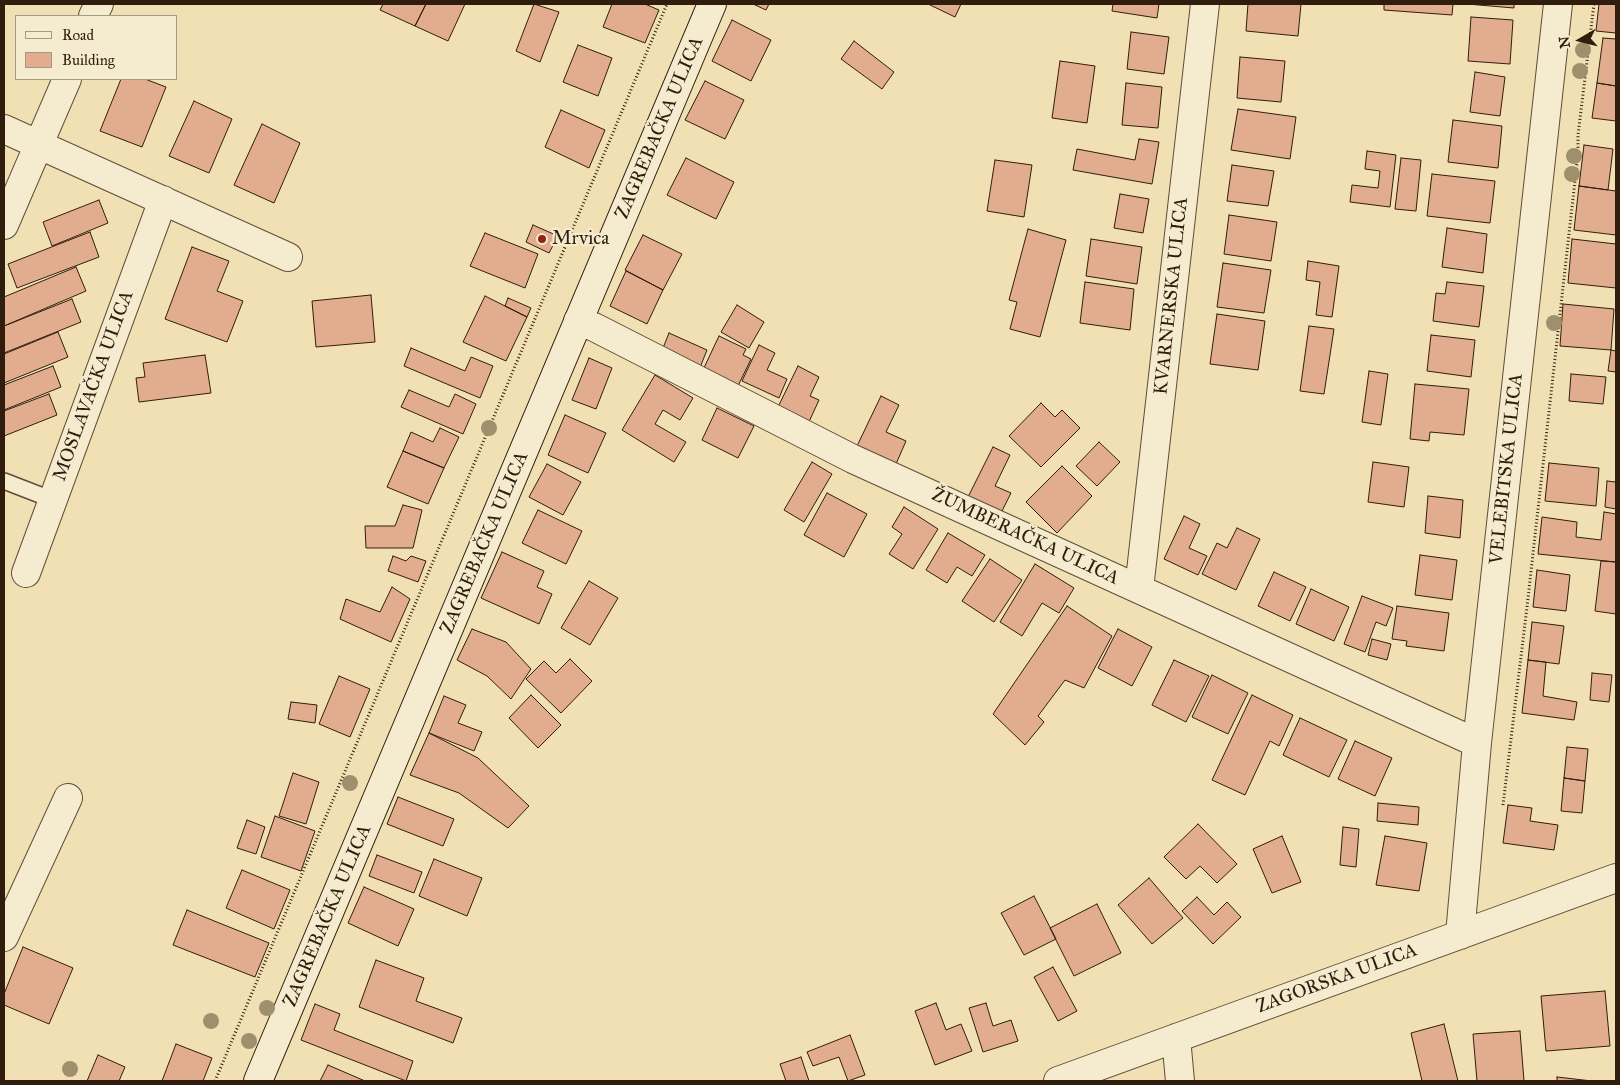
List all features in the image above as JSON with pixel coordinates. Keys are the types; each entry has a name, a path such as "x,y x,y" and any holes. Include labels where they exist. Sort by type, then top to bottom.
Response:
{"street":[{"name":"ZAGREBAČKA ULICA","path":"258,1081 712,4"},
{"name":"KVARNERSKA ULICA","path":"1139,589 1205,4"},
{"name":"VELEBITSKA ULICA","path":"1460,935 1477,743 1558,4"},
{"path":"4,225 67,80"},
{"path":"4,129 288,258"},
{"name":"MOSLAVAČKA ULICA","path":"26,573 162,200"},
{"name":"ŽUMBERAČKA ULICA","path":"578,321 594,327 853,458 1477,743"},
{"path":"4,937 68,798"},
{"name":"ZAGORSKA ULICA","path":"1058,1081 1616,878"},
{"path":"1176,1038 1180,1081"}],"lane":[{"path":"4,481 53,500"}],"path":[{"path":"215,1081 667,4"},
{"path":"1502,809 1594,4"}],"building":[{"path":"383,4 426,4 415,26 380,10"},
{"path":"426,4 465,4 448,41 415,26"},
{"path":"534,4 559,12 540,62 516,51"},
{"path":"612,4 645,4 659,10 645,43 603,27"},
{"path":"753,4 769,4 766,10"},
{"path":"928,4 961,4 955,17"},
{"path":"1113,4 1159,4 1157,18 1112,11"},
{"path":"1248,4 1301,4 1298,36 1246,31"},
{"path":"1384,4 1453,4 1452,15 1384,10"},
{"path":"1467,4 1514,4 1514,8"},
{"path":"1599,4 1616,4 1616,33 1596,31"},
{"path":"1471,17 1513,20 1510,64 1468,61"},
{"path":"732,20 771,40 751,81 712,61"},
{"path":"1131,32 1169,37 1164,74 1127,69"},
{"path":"1603,38 1616,39 1616,86 1597,83"},
{"path":"854,41 894,72 882,89 841,59"},
{"path":"578,45 612,58 598,96 563,82"},
{"path":"1240,57 1285,61 1281,102 1237,98"},
{"path":"1060,61 1095,66 1087,123 1052,118"},
{"path":"1475,72 1505,77 1500,116 1470,112"},
{"path":"121,80 148,80 166,87 142,147 100,131"},
{"path":"705,81 744,100 725,139 685,120"},
{"path":"1126,83 1162,87 1158,128 1122,125"},
{"path":"1597,83 1616,86 1616,121 1592,118"},
{"path":"194,101 232,119 209,173 169,156"},
{"path":"1238,109 1296,117 1290,159 1231,150"},
{"path":"561,110 605,130 589,168 545,147"},
{"path":"1453,120 1502,126 1498,168 1448,162"},
{"path":"262,124 300,143 274,203 234,185"},
{"path":"1139,139 1159,142 1152,184 1073,170 1077,149 1135,160"},
{"path":"1584,145 1613,149 1608,190 1579,186"},
{"path":"1367,151 1396,155 1390,207 1350,202 1352,185 1378,188 1380,171 1365,169"},
{"path":"686,158 734,182 716,219 667,195"},
{"path":"1401,158 1421,160 1416,211 1395,209"},
{"path":"995,160 1032,165 1024,217 987,211"},
{"path":"1232,165 1274,171 1268,206 1227,201"},
{"path":"1432,174 1495,181 1490,223 1427,216"},
{"path":"1579,186 1616,191 1616,235 1574,230"},
{"path":"1120,194 1149,199 1143,233 1114,228"},
{"path":"99,200 108,223 52,246 43,222"},
{"path":"1229,215 1277,222 1271,261 1224,254"},
{"name":"Mrvica","path":"533,225 558,236 549,253 526,242"},
{"path":"1447,228 1487,234 1483,273 1442,267"},
{"path":"1028,229 1066,240 1040,337 1010,329 1017,302 1009,300"},
{"path":"90,232 99,257 17,288 8,264"},
{"path":"485,233 538,254 525,288 470,266"},
{"path":"643,235 682,254 663,290 625,270"},
{"path":"1091,239 1142,247 1137,284 1086,276"},
{"path":"1572,239 1616,244 1616,288 1568,283"},
{"path":"192,247 229,261 217,291 243,301 227,342 165,319"},
{"path":"1308,261 1339,266 1332,317 1316,315 1320,282 1306,280"},
{"path":"1223,263 1271,270 1264,313 1217,307"},
{"path":"76,267 86,291 4,326 4,297"},
{"path":"626,271 663,290 647,324 610,306"},
{"path":"1085,282 1134,289 1130,330 1080,323"},
{"path":"1447,282 1484,286 1479,327 1433,321 1436,293 1445,294"},
{"path":"371,295 375,342 316,347 312,301"},
{"path":"485,296 527,317 506,361 463,342"},
{"path":"508,298 531,308 527,317 505,306"},
{"path":"72,299 81,322 4,353 4,326"},
{"path":"1563,304 1614,309 1611,350 1560,346"},
{"path":"737,305 764,322 749,348 721,332"},
{"path":"1217,314 1265,321 1258,370 1210,364"},
{"path":"1309,326 1334,329 1324,394 1300,391"},
{"path":"58,332 68,357 4,383 4,354"},
{"path":"669,333 707,350 699,370 661,353"},
{"path":"1431,335 1475,340 1471,377 1427,371"},
{"path":"719,336 746,349 743,355 751,359 737,388 702,372"},
{"path":"759,345 775,353 767,370 787,379 779,398 742,381"},
{"path":"411,348 465,371 471,357 493,366 480,398 404,366"},
{"path":"1611,350 1616,351 1616,372 1608,371"},
{"path":"205,355 211,393 139,402 136,378 145,377 143,363"},
{"path":"589,358 612,368 596,409 572,400"},
{"path":"53,366 61,387 4,410 4,385"},
{"path":"798,366 819,377 810,396 819,400 808,424 777,409"},
{"path":"1369,371 1388,374 1381,425 1362,422"},
{"path":"1571,374 1606,377 1603,404 1569,401"},
{"path":"655,375 693,398 680,420 663,410 655,424 686,442 674,462 622,430"},
{"path":"1415,384 1469,389 1464,435 1430,432 1429,441 1410,439"},
{"path":"409,390 449,407 455,394 476,404 463,434 401,407"},
{"path":"49,394 57,415 4,436 4,411"},
{"path":"881,396 899,405 886,432 906,441 896,464 857,446"},
{"path":"1041,403 1055,417 1062,410 1080,428 1041,467 1009,436"},
{"path":"717,408 754,426 738,458 702,440"},
{"path":"565,415 606,433 588,473 548,455"},
{"path":"440,428 459,437 444,468 403,451 411,432 433,442"},
{"path":"1099,442 1120,462 1097,486 1076,466"},
{"path":"993,447 1010,455 995,486 1011,493 1000,515 967,499"},
{"path":"403,451 444,468 428,504 387,487"},
{"path":"812,462 832,474 804,522 784,510"},
{"path":"1373,462 1409,467 1404,507 1368,502"},
{"path":"1549,463 1599,468 1596,506 1545,501"},
{"path":"547,464 581,482 563,515 529,497"},
{"path":"1062,466 1092,496 1057,533 1026,502"},
{"path":"1607,481 1616,482 1616,509 1605,507"},
{"path":"827,493 867,514 844,557 804,535"},
{"path":"1428,496 1463,500 1460,538 1425,533"},
{"path":"403,505 422,510 413,548 366,548 365,526 395,526"},
{"path":"904,507 938,529 913,569 889,554 902,534 892,527"},
{"path":"538,510 582,531 566,564 522,543"},
{"path":"1604,512 1616,514 1616,562 1538,554 1542,517 1577,522 1576,537 1601,540"},
{"path":"1184,516 1200,524 1189,548 1207,556 1198,575 1164,559"},
{"path":"1237,528 1260,539 1236,590 1202,574 1217,543 1227,548"},
{"path":"948,533 985,555 972,576 957,567 947,583 926,570"},
{"path":"502,552 544,571 537,587 552,594 539,624 481,598"},
{"path":"1420,555 1457,560 1452,600 1415,595"},
{"path":"393,556 406,561 411,556 426,561 418,582 388,571"},
{"path":"990,559 1022,580 994,622 962,601"},
{"path":"1601,561 1616,562 1616,614 1595,611"},
{"path":"1035,564 1074,588 1059,613 1042,603 1022,636 1000,622"},
{"path":"1537,570 1570,575 1566,611 1533,607"},
{"path":"1274,572 1306,587 1290,621 1258,606"},
{"path":"589,581 618,598 590,645 561,628"},
{"path":"392,587 410,599 391,642 340,619 346,599 380,612"},
{"path":"1311,589 1349,607 1334,641 1296,624"},
{"path":"1362,596 1393,608 1386,626 1376,622 1365,652 1344,644"},
{"path":"1067,606 1112,636 1084,688 1065,680 1038,716 1044,722 1025,745 993,714"},
{"path":"1397,606 1449,613 1444,651 1406,646 1407,641 1392,639"},
{"path":"1532,622 1564,626 1559,664 1528,660"},
{"path":"472,629 506,642 531,669 511,699 487,676 457,660"},
{"path":"1118,629 1152,647 1132,686 1098,668"},
{"path":"1372,639 1391,644 1387,660 1368,655"},
{"path":"570,659 592,681 561,713 526,679 544,661 556,673"},
{"path":"1174,660 1209,676 1186,722 1152,705"},
{"path":"1528,660 1546,662 1543,696 1577,702 1574,720 1522,713"},
{"path":"1592,673 1612,675 1609,702 1590,700"},
{"path":"1212,675 1248,693 1228,734 1192,717"},
{"path":"339,676 370,689 350,737 319,724"},
{"path":"531,695 561,725 538,748 509,718"},
{"path":"1252,695 1293,715 1279,746 1270,741 1245,795 1212,780"},
{"path":"444,696 466,705 458,723 482,732 474,751 429,733"},
{"path":"291,702 317,705 315,723 288,719"},
{"path":"1300,718 1347,740 1329,777 1283,755"},
{"path":"429,733 478,758 529,806 508,828 459,793 410,775"},
{"path":"1355,741 1392,758 1375,796 1338,779"},
{"path":"1567,747 1588,749 1585,781 1564,778"},
{"path":"293,773 319,782 306,824 279,816"},
{"path":"1564,778 1585,781 1582,813 1561,811"},
{"path":"398,797 454,819 443,846 387,824"},
{"path":"1378,803 1419,807 1418,825 1377,821"},
{"path":"1508,805 1532,808 1530,821 1558,825 1554,850 1503,843"},
{"path":"275,816 315,831 301,871 261,857"},
{"path":"247,820 265,827 256,854 237,848"},
{"path":"1198,824 1237,864 1217,883 1200,866 1186,879 1164,857"},
{"path":"1343,827 1359,829 1356,867 1340,865"},
{"path":"1282,836 1301,882 1272,893 1253,849"},
{"path":"1385,836 1427,843 1419,891 1376,885"},
{"path":"377,855 422,872 414,893 369,876"},
{"path":"434,859 482,878 467,916 419,896"},
{"path":"242,870 290,890 274,929 226,908"},
{"path":"1149,878 1183,918 1152,944 1118,905"},
{"path":"364,887 414,909 398,946 348,923"},
{"path":"1034,896 1056,939 1024,955 1001,913"},
{"path":"1197,897 1214,915 1227,902 1241,917 1213,944 1182,911"},
{"path":"1097,904 1121,953 1074,976 1050,928"},
{"path":"187,910 269,943 255,977 173,945"},
{"path":"23,947 73,968 49,1024 4,1005 4,994"},
{"path":"376,960 424,978 416,1001 462,1018 453,1043 359,1007"},
{"path":"1053,967 1077,1011 1058,1021 1034,977"},
{"path":"1605,991 1610,1046 1546,1051 1541,996"},
{"path":"936,1003 946,1030 961,1024 972,1051 935,1065 915,1011"},
{"path":"986,1003 993,1026 1011,1020 1018,1041 983,1052 969,1008"},
{"path":"315,1004 340,1014 334,1030 413,1061 406,1081 301,1040"},
{"path":"1444,1024 1458,1081 1422,1081 1411,1033"},
{"path":"1520,1031 1524,1081 1477,1081 1473,1034"},
{"path":"850,1035 865,1075 848,1081 839,1057 813,1066 807,1052"},
{"path":"176,1044 212,1058 203,1081 162,1081"},
{"path":"98,1055 125,1067 119,1081 87,1081"},
{"path":"801,1057 809,1081 786,1081 780,1064"},
{"path":"328,1065 365,1081 320,1081"},
{"path":"1557,1077 1592,1081 1557,1081"}],"place":[{"name":"Mrvica","path":"542,239"}]}
